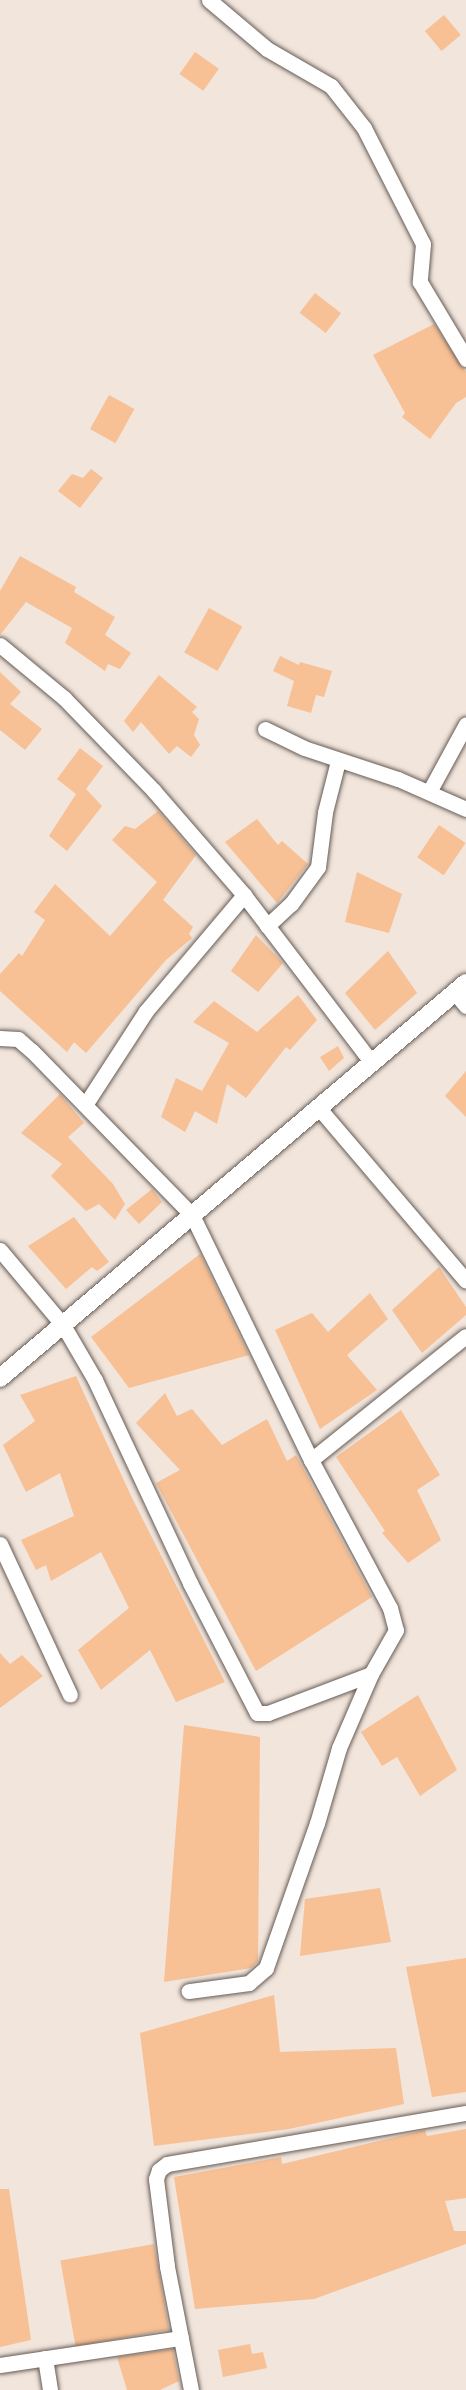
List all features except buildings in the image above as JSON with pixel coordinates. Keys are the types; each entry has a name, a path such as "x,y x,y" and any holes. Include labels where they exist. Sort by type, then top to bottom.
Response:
{"street":[{"path":"209,0 267,49 331,86 364,128 423,243 420,282 466,359"},
{"path":"0,645 64,698 154,791 244,895 371,1062"},
{"path":"429,792 466,724"},
{"path":"265,729 338,761 429,792 466,809"},
{"path":"267,926 291,904 318,867 325,812 338,761"},
{"path":"86,1105 146,1011 244,895"},
{"path":"0,1378 371,1062 462,994"},
{"path":"0,1038 18,1039 25,1045 192,1215 311,1460 393,1619 396,1630 371,1674 339,1748 317,1823 266,1968 249,1983 189,1991"},
{"path":"318,1107 466,1281"},
{"path":"0,1250 63,1325 95,1380 190,1583 257,1713 268,1713 371,1674"},
{"path":"311,1460 466,1336"},
{"path":"0,1544 70,1695"},
{"path":"191,2390 167,2265 156,2179 159,2170 168,2164 466,2113"},
{"path":"0,2365 180,2338"},
{"path":"45,2358 50,2390"}]}
